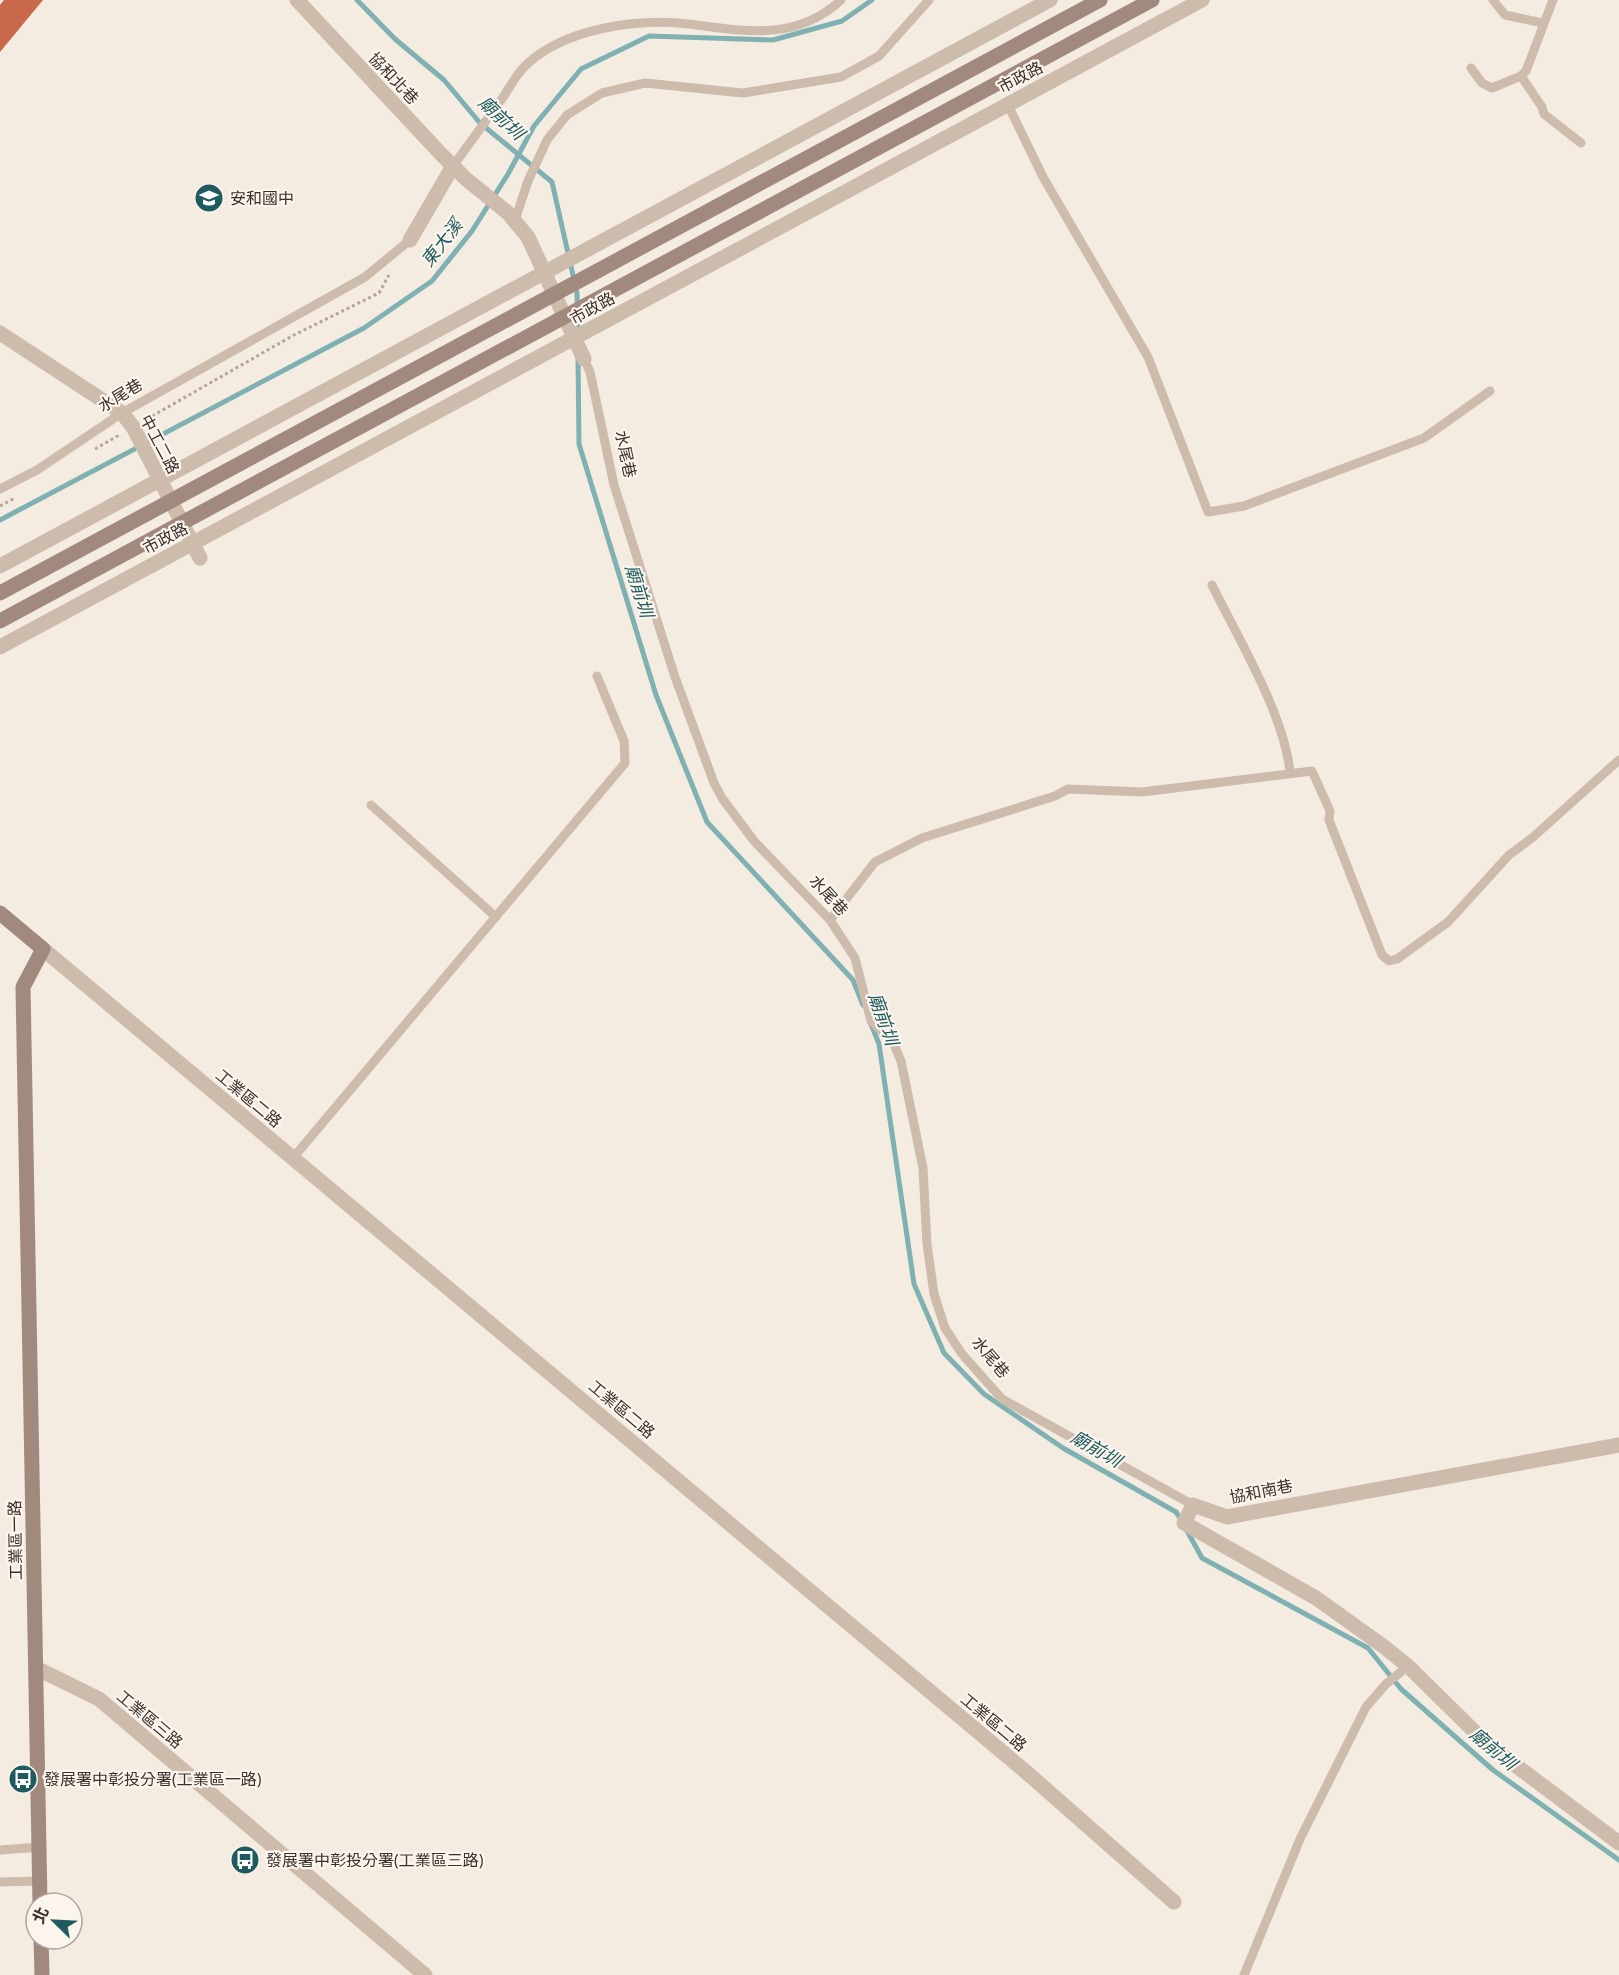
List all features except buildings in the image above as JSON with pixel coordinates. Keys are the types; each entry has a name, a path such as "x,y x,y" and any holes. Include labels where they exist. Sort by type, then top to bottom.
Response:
{"street":[{"name":"協和北巷","path":"297,0 453,166 511,216"},
{"path":"0,566 1050,0"},
{"name":"市政路","path":"0,593 1100,0"},
{"name":"市政路","path":"0,621 1152,0"},
{"name":"市政路","path":"0,647 1202,0"},
{"name":"水尾巷","path":"410,240 453,166"},
{"name":"水尾巷","path":"511,216 528,237 584,359"},
{"name":"中工二路","path":"0,333 122,413 133,427 200,558"},
{"path":"0,913 43,949"},
{"name":"工業區二路","path":"43,949 1025,1771 1174,1902"},
{"name":"工業區一路","path":"40,1891 23,987 43,949"},
{"name":"協和南巷","path":"1193,1505 1227,1517 1619,1446"},
{"path":"1193,1505 1184,1523 1316,1598 1408,1666 1486,1743 1619,1843"},
{"name":"工業區三路","path":"36,1668 99,1699 425,1975"},
{"path":"41,1951 42,1975"}],"lane":[{"name":"水尾巷","path":"453,166 525,66 564,40 612,27 651,22 729,31 772,32 826,14 841,0"},
{"path":"511,216 547,140 567,115 602,93 645,83 743,93 841,77 879,56 929,0"},
{"path":"1493,0 1505,15 1543,23"},
{"path":"1471,68 1482,83 1492,88 1521,76 1526,71 1553,0"},
{"path":"1521,76 1542,107 1544,114 1581,142"},
{"path":"1008,105 1043,177 1148,357 1208,513 1244,506 1424,438 1490,391"},
{"name":"水尾巷","path":"0,489 46,464 122,413 365,277 410,240"},
{"name":"水尾巷","path":"584,359 590,372 614,485 675,677 714,783 722,798 754,841 830,920 855,958 871,1021 893,1042 901,1061 923,1168 927,1244 934,1294 945,1328 962,1354 1002,1399 1193,1505"},
{"path":"0,477 11,484"},
{"path":"1212,585 1263,690 1289,759 1290,772"},
{"path":"293,1158 625,764 624,741 597,676"},
{"path":"830,920 875,862 922,838 1055,796 1068,789 1142,792 1312,771 1330,811 1329,819 1370,928 1382,955 1389,961 1397,959 1448,922 1509,855 1532,838 1619,760"},
{"path":"372,805 496,917"},
{"path":"1244,1975 1300,1839 1366,1707 1386,1684 1408,1666"},
{"path":"0,1850 40,1847"},
{"path":"0,1882 40,1881"}],"path":[{"path":"133,427 294,334 379,293 394,267"}],"waterway":[{"name":"廟前圳","path":"357,0 395,39 444,80 480,123 552,182 577,293 578,333"},
{"name":"東大溪","path":"0,520 364,328 432,281 472,231 508,174 534,126 581,69 649,36 773,40 842,21 872,0"},
{"name":"廟前圳","path":"578,357 579,444 656,695 707,822 853,980 863,1005"},
{"name":"廟前圳","path":"871,1024 879,1044 914,1284 944,1353 984,1394 1063,1448 1176,1512 1182,1521"},
{"name":"廟前圳","path":"1186,1529 1202,1558 1368,1648 1401,1689 1493,1770 1619,1860"}],"place":[{"name":"安和國中","path":"209,198"},
{"name":"發展署中彰投分署(工業區一路)","path":"23,1779"},
{"name":"發展署中彰投分署(工業區三路)","path":"245,1860"}]}
